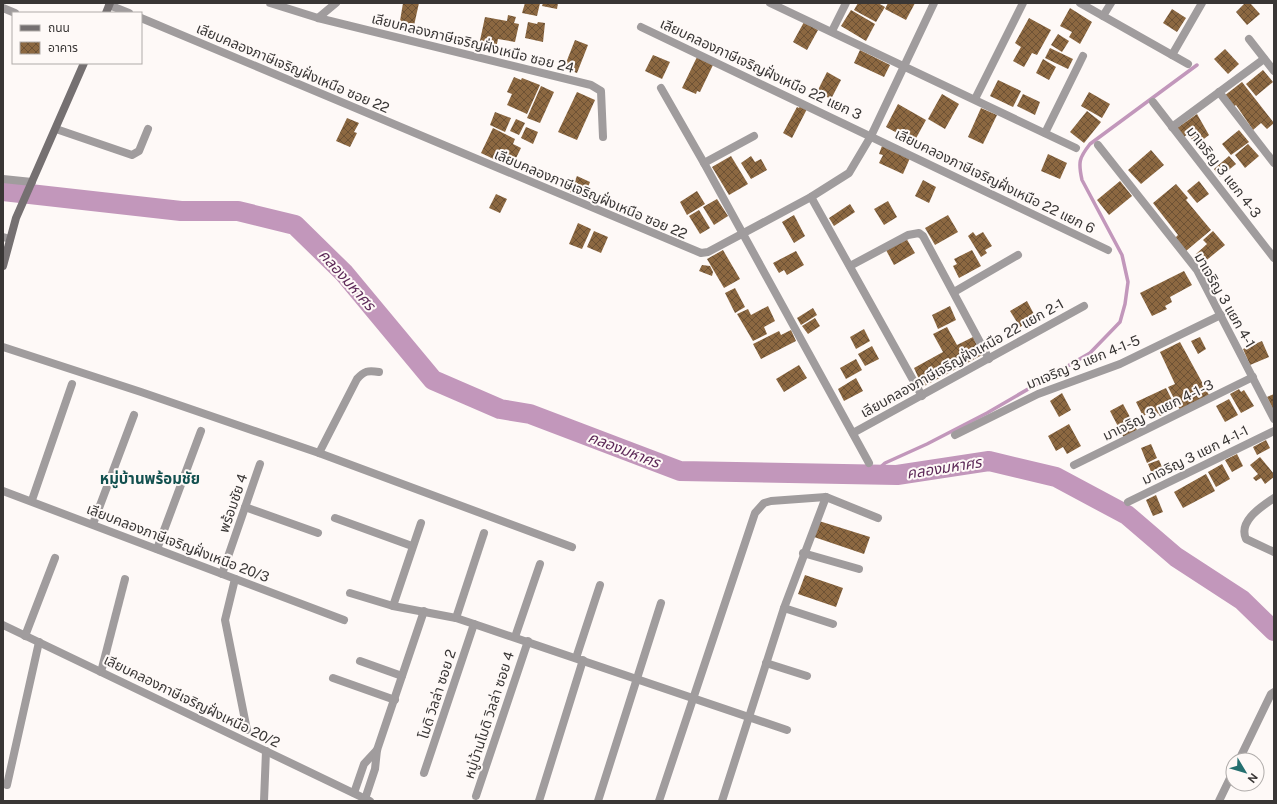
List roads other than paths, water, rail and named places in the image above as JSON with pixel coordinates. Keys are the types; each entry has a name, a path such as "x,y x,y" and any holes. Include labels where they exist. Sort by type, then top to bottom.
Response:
{"main road":[{"path":"3,266 6,238 32,184 84,64"}],"street":[{"name":"เลียบคลองภาษีเจริญฝั่งเหนือ ซอย 24","path":"270,3 318,18 591,85 601,91 603,137"},
{"path":"318,18 336,3"},
{"path":"770,3 904,65 1076,148"},
{"path":"832,31 846,3"},
{"name":"เลียบคลองภาษีเจริญฝั่งเหนือ ซอย 22","path":"142,18 695,252 708,252 811,197 849,174 871,136 934,3"},
{"path":"975,99 1023,3"},
{"path":"1080,3 1188,64"},
{"path":"1103,16 1111,3"},
{"path":"1172,55 1202,3"},
{"path":"110,4 127,12"},
{"path":"3,8 13,12"},
{"name":"เลียบคลองภาษีเจริญฝั่งเหนือ 22 แยก 3","path":"641,26 871,136"},
{"path":"1249,39 1274,71"},
{"path":"1045,133 1083,56"},
{"path":"1172,126 1264,59"},
{"path":"661,88 704,163 869,463"},
{"path":"1219,92 1274,163"},
{"name":"มาเจริญ 3 แยก 4-3","path":"1153,102 1274,258"},
{"path":"56,129 132,155 139,151 148,129"},
{"path":"704,163 754,136"},
{"name":"เลียบคลองภาษีเจริญฝั่งเหนือ 22 แยก 6","path":"871,136 1108,250"},
{"name":"มาเจริญ 3 แยก 4-1","path":"1098,145 1197,270 1274,419"},
{"path":"3,179 32,184"},
{"path":"811,197 922,396"},
{"path":"850,266 908,235 919,234 923,236 989,359"},
{"path":"954,292 1018,256"},
{"name":"เลียบคลองภาษีเจริญฝั่งเหนือ 22 แยก 2-1","path":"853,433 1084,306"},
{"name":"มาเจริญ 3 แยก 4-1-5","path":"955,435 1038,394 1120,364 1221,315"},
{"path":"3,347 142,392 319,453 572,546"},
{"path":"319,453 357,379 369,370 379,372"},
{"name":"มาเจริญ 3 แยก 4-1-3","path":"1074,465 1253,377"},
{"path":"32,500 72,384"},
{"path":"93,524 134,415"},
{"name":"มาเจริญ 3 แยก 4-1-1","path":"1128,502 1274,430"},
{"path":"158,549 200,431"},
{"name":"พร้อมชัย 4","path":"222,574 260,464"},
{"name":"เลียบคลองภาษีเจริญฝั่งเหนือ 20/3","path":"3,491 32,500 344,620"},
{"path":"722,801 784,608 803,553 826,497"},
{"path":"659,801 755,513 764,504 771,501 826,497 878,518"},
{"path":"1272,501 1246,523 1243,533 1246,539 1274,552"},
{"path":"245,507 318,533"},
{"path":"335,518 412,546"},
{"path":"394,606 412,546 421,523"},
{"path":"456,618 484,534"},
{"path":"803,553 859,569"},
{"path":"25,636 55,558"},
{"path":"515,637 540,564"},
{"path":"101,672 125,579"},
{"path":"235,579 225,620 247,730"},
{"path":"539,801 600,585"},
{"path":"350,594 394,606 456,618 528,641 787,730"},
{"path":"598,801 661,603"},
{"path":"784,608 833,624"},
{"path":"368,800 375,769 377,750 424,611"},
{"name":"โมดิ วิลล่า ซอย 2","path":"424,773 474,624"},
{"name":"เลียบคลองภาษีเจริญฝั่งเหนือ 20/2","path":"3,625 368,800"},
{"name":"หมู่บ้านโมดิ วิลล่า ซอย 4","path":"476,796 528,641"},
{"path":"7,785 39,642"},
{"path":"360,662 402,676"},
{"path":"766,663 807,676"},
{"path":"333,678 395,700"},
{"path":"1243,752 1271,694 1274,692"},
{"path":"264,801 266,750"},
{"path":"354,793 364,764 377,750"},
{"path":"1219,801 1225,789"}],"waterway":[{"path":"873,474 885,463 927,444 987,413 1090,353 1120,322 1125,304 1128,282 1122,255 1082,180 1080,160 1090,144 1197,65"},
{"name":"คลองมหาศร","path":"3,191 181,211 238,211 295,225 344,273 433,380 500,409 530,414 680,471 897,475 989,461 1056,477 1127,515 1176,557 1242,600 1274,631"}],"district":[{"name":"หมู่บ้านพร้อมชัย","path":"150,479"}]}
